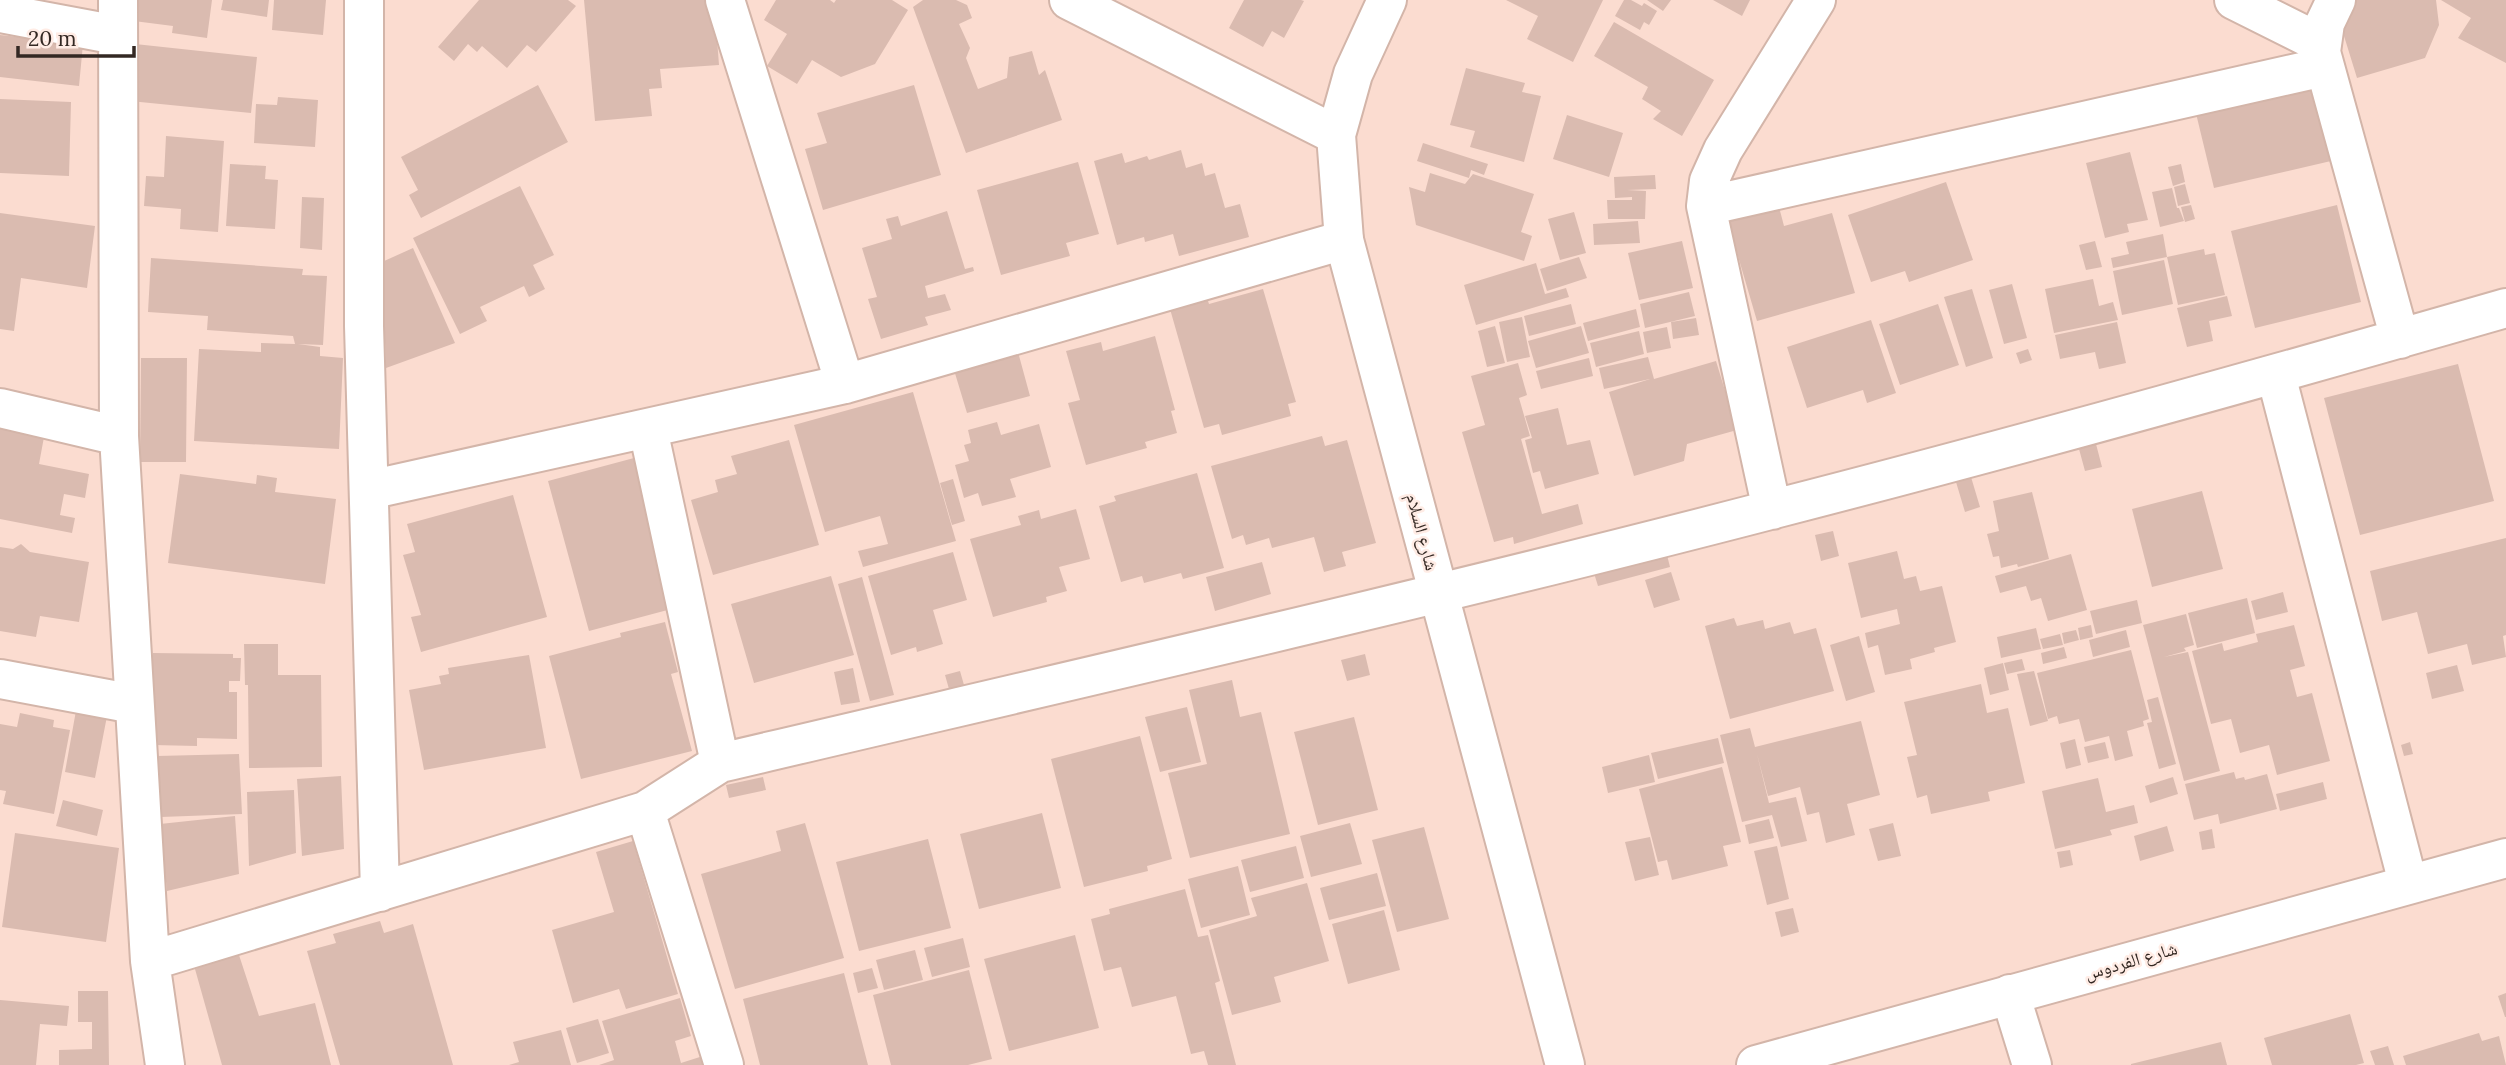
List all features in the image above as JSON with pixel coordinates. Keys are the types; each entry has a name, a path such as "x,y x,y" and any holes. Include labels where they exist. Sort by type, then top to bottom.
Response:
{"street":[{"path":"364,0 364,326 380,892"},
{"path":"725,0 845,384"},
{"path":"1069,0 1336,135"},
{"name":"شارع السلام","path":"1387,0 1353,74 1336,135 1344,240 1565,1065"},
{"path":"1772,510 1706,206 1709,181 1723,150 1816,0"},
{"path":"2234,0 2323,56"},
{"path":"2336,0 2325,23 2323,56 2400,339"},
{"path":"0,13 118,17 119,436 150,961 165,1065"},
{"path":"1706,206 2323,56"},
{"path":"369,490 845,384 1344,240"},
{"path":"150,961 645,811 720,763 1438,593 1772,510 2276,375 2506,308"},
{"path":"2276,375 2408,883"},
{"path":"0,408 119,436"},
{"path":"648,429 720,763"},
{"path":"0,679 134,704"},
{"path":"645,811 724,1065"},
{"name":"شارع الفردوس","path":"1756,1065 2506,858"},
{"path":"2010,994 2032,1065"}],"building":[{"path":"128,0 212,0 207,38 172,33 173,26 126,20"},
{"path":"223,0 269,0 267,17 221,10"},
{"path":"274,0 326,0 323,35 272,30"},
{"path":"479,0 568,0 576,6 536,52 527,45 507,68 482,46 477,52 468,44 454,61 438,47"},
{"path":"584,0 714,0 719,65 660,69 662,88 649,89 652,116 595,121"},
{"path":"776,0 830,0 834,3 836,0 892,0 908,10 875,64 841,77 812,60 797,84 767,66 787,34 764,20"},
{"path":"923,0 956,0 967,5 972,18 959,24 970,48 966,58 978,89 1007,78 1009,57 1032,51 1039,75 1045,70 1062,120 966,153 913,7"},
{"path":"1244,0 1304,1 1284,38 1272,31 1263,47 1229,28"},
{"path":"1506,0 1603,0 1573,62 1527,39 1538,16"},
{"path":"1624,0 1631,0 1642,6 1644,3 1657,11 1649,25 1644,22 1640,30 1615,16"},
{"path":"1647,0 1671,0 1663,11"},
{"path":"1713,0 1750,0 1742,16"},
{"path":"2343,0 2436,0 2439,25 2425,58 2357,78 2336,10"},
{"path":"2441,0 2506,0 2506,63 2458,38 2471,18"},
{"path":"1614,22 1714,80 1682,136 1653,119 1661,111 1642,99 1648,87 1594,56"},
{"path":"0,35 83,44 79,86 0,77"},
{"path":"135,44 257,57 251,113 130,101"},
{"path":"1466,68 1525,83 1522,92 1541,96 1524,162 1470,147 1475,131 1450,125"},
{"path":"2311,74 2331,161 2214,188 2193,101"},
{"path":"538,85 568,142 421,218 409,195 418,190 401,157"},
{"path":"914,85 941,175 823,210 805,149 827,143 817,113"},
{"path":"278,97 318,100 315,147 254,143 256,104 277,105"},
{"path":"0,99 71,102 69,176 0,173"},
{"path":"1567,115 1623,133 1609,177 1553,159"},
{"path":"166,136 224,141 218,232 180,229 181,209 144,206 146,176 164,177"},
{"path":"1423,143 1488,164 1484,175 1471,170 1469,178 1417,161"},
{"path":"1181,150 1186,168 1202,163 1205,176 1215,173 1225,208 1240,204 1249,237 1179,256 1173,234 1145,242 1144,237 1117,245 1094,161 1122,153 1125,163 1147,156 1149,160"},
{"path":"2130,152 2148,220 2127,224 2129,232 2105,238 2086,163"},
{"path":"1078,162 1099,234 1066,243 1070,256 1001,275 977,190"},
{"path":"230,164 266,166 265,179 278,180 275,229 226,226"},
{"path":"2181,164 2185,182 2173,186 2168,167"},
{"path":"1430,173 1465,184 1473,174 1534,194 1521,232 1532,236 1524,261 1416,225 1409,187 1425,192"},
{"path":"1655,175 1656,189 1627,190 1646,191 1645,219 1608,219 1607,200 1632,200 1632,197 1615,198 1614,177"},
{"path":"1946,182 1973,260 1909,282 1905,271 1871,282 1848,215"},
{"path":"2185,184 2190,203 2178,206 2174,187"},
{"path":"520,186 554,255 533,265 545,289 529,297 524,286 480,307 487,321 460,334 413,238"},
{"path":"2172,188 2177,208 2184,221 2160,227 2152,192"},
{"path":"302,197 324,198 322,250 300,248"},
{"path":"2191,205 2195,219 2185,222 2181,207"},
{"path":"2337,205 2361,302 2255,328 2231,231"},
{"path":"1779,207 1784,226 1832,213 1855,293 1757,321 1728,222"},
{"path":"947,211 965,269 973,267 974,271 925,286 928,298 945,294 951,310 925,317 928,325 881,339 868,299 877,297 862,248 892,239 886,219 898,216 901,226"},
{"path":"1574,212 1586,253 1560,260 1548,219"},
{"path":"0,213 95,226 87,288 21,278 14,331 0,329"},
{"path":"1638,221 1640,243 1594,245 1593,224"},
{"path":"2163,234 2167,257 2113,268 2111,258 2129,254 2126,242"},
{"path":"1682,241 1693,288 1639,300 1628,253"},
{"path":"2095,241 2102,267 2086,270 2079,245"},
{"path":"413,248 455,343 386,368 382,262"},
{"path":"2204,249 2205,255 2215,253 2225,295 2178,305 2167,257"},
{"path":"1579,257 1587,278 1547,291 1540,269"},
{"path":"151,258 303,269 302,275 327,276 323,345 298,344 320,347 320,356 343,358 339,449 194,441 199,349 261,352 261,343 295,344 293,336 207,330 208,316 148,312"},
{"path":"2164,260 2173,304 2122,315 2113,271"},
{"path":"1536,263 1545,294 1566,288 1569,297 1476,325 1464,285"},
{"path":"2093,279 2099,306 2113,302 2118,320 2054,333 2045,289"},
{"path":"2012,284 2027,338 2004,344 1989,290"},
{"path":"1263,289 1296,402 1288,404 1291,416 1222,435 1219,424 1204,428 1170,309 1207,298 1209,304"},
{"path":"1972,289 1993,358 1966,367 1944,297"},
{"path":"1689,292 1695,316 1645,328 1640,304"},
{"path":"2227,296 2232,316 2209,321 2213,341 2187,347 2177,308"},
{"path":"1571,304 1576,324 1529,336 1524,316"},
{"path":"1938,304 1959,365 1900,385 1879,324"},
{"path":"1636,309 1640,327 1588,341 1583,323"},
{"path":"1522,317 1530,357 1507,362 1499,322"},
{"path":"1696,318 1699,335 1673,339 1671,322"},
{"path":"1871,320 1896,393 1867,403 1863,390 1807,408 1787,347"},
{"path":"2117,322 2126,363 2099,369 2095,352 2060,359 2055,335"},
{"path":"1495,326 1505,363 1487,367 1478,331"},
{"path":"1581,326 1589,353 1536,368 1528,341"},
{"path":"1667,327 1671,348 1647,353 1643,332"},
{"path":"1639,331 1644,354 1596,367 1590,343"},
{"path":"1155,336 1175,410 1171,411 1177,433 1145,442 1147,448 1086,465 1068,403 1080,400 1066,351 1101,342 1103,351"},
{"path":"2028,349 2032,360 2020,364 2016,353"},
{"path":"1018,352 1030,396 967,413 954,370"},
{"path":"1648,357 1654,379 1716,361 1737,430 1687,444 1684,461 1634,476 1609,392 1650,379 1604,389 1599,368"},
{"path":"141,358 187,358 186,462 140,462"},
{"path":"1589,358 1593,376 1541,389 1536,371"},
{"path":"1518,363 1527,395 1519,398 1530,436 1521,439 1542,514 1578,504 1583,524 1514,544 1513,537 1494,542 1462,432 1485,425 1471,376"},
{"path":"2458,364 2494,501 2360,535 2324,398"},
{"path":"913,392 956,541 863,567 858,551 888,544 880,516 825,532 794,425"},
{"path":"1558,408 1567,445 1590,440 1599,474 1545,489 1540,471 1533,473 1525,440 1532,438 1525,416"},
{"path":"997,422 1001,435 1039,424 1051,467 1010,479 1016,497 982,506 978,493 964,498 955,465 969,461 964,445 971,443 968,430"},
{"path":"0,428 44,437 39,464 89,474 85,498 64,494 60,515 75,518 72,533 0,519"},
{"path":"1322,436 1325,446 1347,440 1376,543 1342,552 1346,566 1324,572 1314,537 1272,548 1269,538 1246,545 1243,535 1232,539 1211,466"},
{"path":"789,440 819,545 713,575 691,500 718,492 715,480 737,474 731,456"},
{"path":"2096,444 2102,467 2085,471 2079,449"},
{"path":"634,458 675,608 589,631 548,481"},
{"path":"1197,473 1224,568 1183,579 1181,573 1144,583 1142,576 1121,582 1099,506 1116,501 1114,496"},
{"path":"180,474 256,484 257,475 277,478 275,492 336,499 325,584 168,563"},
{"path":"1971,477 1980,507 1965,512 1956,482"},
{"path":"953,479 965,521 952,525 940,483"},
{"path":"2202,491 2223,569 2152,587 2132,509"},
{"path":"2032,492 2049,559 2018,567 2017,564 2001,568 1999,556 1993,557 1987,534 1999,531 1993,501"},
{"path":"513,495 547,617 421,652 411,617 421,615 403,555 415,552 407,524"},
{"path":"1076,509 1090,559 1059,567 1067,591 1046,597 1047,602 993,617 970,539 1021,525 1018,516 1039,510 1041,519"},
{"path":"1833,531 1839,556 1821,561 1815,535"},
{"path":"2506,538 2506,635 2503,636 2506,657 2472,665 2467,644 2428,654 2417,612 2382,621 2370,571"},
{"path":"21,544 30,552 89,562 79,622 40,616 36,637 0,631 0,547 13,549"},
{"path":"1666,551 1670,567 1598,586 1593,570"},
{"path":"1897,551 1904,579 1916,576 1920,591 1942,586 1956,642 1934,648 1935,652 1910,659 1912,669 1885,675 1878,645 1868,648 1865,633 1900,624 1897,609 1861,618 1848,563"},
{"path":"953,552 967,600 933,610 943,644 917,652 916,647 891,655 868,576"},
{"path":"2071,554 2087,610 2048,621 2041,598 2031,601 2026,586 2000,593 1995,576"},
{"path":"1262,562 1271,594 1215,611 1206,577"},
{"path":"1671,572 1680,600 1654,608 1645,580"},
{"path":"831,576 854,655 754,683 731,604"},
{"path":"862,577 894,695 870,701 838,584"},
{"path":"2283,592 2288,612 2256,620 2251,601"},
{"path":"2247,598 2255,633 2197,648 2188,613"},
{"path":"2137,600 2142,623 2096,634 2090,611"},
{"path":"2186,614 2194,645 2184,648 2186,651 2164,657 2188,652 2220,771 2184,781 2143,625"},
{"path":"1734,618 1737,626 1763,620 1765,629 1790,622 1794,634 1816,628 1834,691 1730,719 1705,626"},
{"path":"665,622 678,672 671,674 692,751 581,779 549,656 621,637 620,633"},
{"path":"2091,625 2093,637 2080,640 2078,628"},
{"path":"2294,625 2305,666 2290,670 2297,697 2312,693 2330,761 2277,775 2269,745 2240,753 2231,719 2211,724 2192,651 2222,643 2224,651 2258,642 2256,634"},
{"path":"2036,628 2041,649 2001,658 1997,637"},
{"path":"2076,630 2079,640 2064,644 2062,633"},
{"path":"2126,630 2130,647 2093,657 2089,640"},
{"path":"2060,634 2063,645 2043,649 2040,639"},
{"path":"1859,636 1875,692 1846,701 1830,645"},
{"path":"244,644 278,644 278,675 321,675 322,767 249,768 248,685 245,685"},
{"path":"2064,647 2067,658 2043,664 2041,653"},
{"path":"2131,650 2149,719 2143,721 2144,726 2127,731 2133,756 2115,761 2109,736 2085,742 2079,719 2059,724 2057,716 2048,719 2037,673"},
{"path":"153,653 233,654 233,658 241,658 240,681 229,681 229,692 237,692 237,739 197,738 197,746 153,745"},
{"path":"1365,654 1370,675 1347,681 1341,660"},
{"path":"529,655 546,748 424,770 409,690 441,684 439,676 449,674 448,668"},
{"path":"2022,659 2025,670 2007,674 2004,663"},
{"path":"2003,663 2009,690 1990,695 1984,668"},
{"path":"2457,665 2464,691 2432,699 2426,673"},
{"path":"853,668 860,702 841,705 834,672"},
{"path":"960,671 966,692 951,696 945,675"},
{"path":"2034,671 2048,721 2030,726 2017,674"},
{"path":"1232,680 1240,717 1261,712 1290,834 1190,858 1168,773 1207,764 1189,690"},
{"path":"1981,684 1987,713 2008,708 2025,783 1988,792 1990,801 1931,814 1927,795 1917,798 1907,757 1917,755 1904,702"},
{"path":"2158,697 2176,764 2159,769 2147,723 2152,722 2147,700"},
{"path":"77,705 108,711 95,778 65,772"},
{"path":"1187,707 1201,762 1160,772 1145,717"},
{"path":"20,713 54,720 53,727 70,730 54,814 3,804 6,791 0,790 0,724 17,727"},
{"path":"1354,717 1378,810 1318,825 1294,732"},
{"path":"1861,721 1880,795 1847,804 1855,835 1826,843 1819,812 1807,815 1800,787 1768,796 1757,754 1769,803 1796,797 1807,841 1781,847 1772,815 1742,822 1720,735 1750,728 1755,747"},
{"path":"1140,736 1172,859 1147,866 1148,871 1084,887 1051,759"},
{"path":"1718,738 1724,763 1658,779 1651,753"},
{"path":"2075,739 2081,765 2066,769 2060,743"},
{"path":"2105,742 2109,758 2088,763 2084,747"},
{"path":"2410,742 2413,754 2404,756 2401,745"},
{"path":"239,754 242,814 161,817 157,756"},
{"path":"1649,755 1655,782 1608,793 1602,767"},
{"path":"1722,767 1741,842 1723,846 1728,866 1672,880 1667,860 1658,862 1639,789"},
{"path":"2234,772 2236,779 2244,777 2245,780 2267,774 2277,809 2220,824 2218,814 2194,820 2185,784"},
{"path":"341,776 344,849 302,856 297,779"},
{"path":"763,777 766,790 729,798 726,785"},
{"path":"2173,777 2178,794 2150,803 2145,786"},
{"path":"2098,778 2106,812 2134,805 2138,823 2110,830 2112,835 2055,849 2042,791"},
{"path":"2323,782 2327,799 2280,811 2276,794"},
{"path":"294,790 296,853 249,866 247,792"},
{"path":"63,800 103,810 97,836 56,826"},
{"path":"1042,813 1061,888 979,909 960,834"},
{"path":"235,816 239,874 167,891 160,824"},
{"path":"1769,819 1774,838 1749,844 1745,825"},
{"path":"805,823 844,958 735,989 701,874 781,851 776,831"},
{"path":"1350,823 1362,864 1311,877 1300,836"},
{"path":"1893,823 1901,856 1878,861 1869,829"},
{"path":"2167,826 2174,851 2140,861 2134,836"},
{"path":"1424,827 1449,919 1397,932 1372,840"},
{"path":"2212,829 2215,848 2202,850 2199,832"},
{"path":"15,833 119,848 106,942 2,927"},
{"path":"1650,837 1659,875 1635,881 1625,842"},
{"path":"928,839 951,928 859,951 836,862"},
{"path":"633,841 678,994 626,1009 619,989 573,1003 552,930 614,912 596,852"},
{"path":"1296,846 1304,878 1250,892 1241,860"},
{"path":"1777,846 1789,899 1767,905 1754,851"},
{"path":"2070,850 2073,865 2060,868 2057,852"},
{"path":"1238,866 1250,915 1201,928 1188,879"},
{"path":"1377,873 1386,906 1329,920 1320,888"},
{"path":"1307,883 1329,961 1274,977 1281,1002 1232,1015 1209,930 1257,916 1251,898"},
{"path":"1185,889 1198,937 1208,935 1220,981 1215,983 1236,1065 1208,1065 1204,1051 1191,1054 1176,996 1132,1007 1121,967 1104,971 1091,919 1110,914 1109,909"},
{"path":"1793,908 1799,932 1781,937 1775,912"},
{"path":"1384,910 1400,970 1348,984 1332,924"},
{"path":"380,921 384,933 413,924 453,1065 340,1065 307,951 336,943 333,934"},
{"path":"1075,935 1099,1028 1009,1051 984,959"},
{"path":"963,938 970,967 932,977 924,948"},
{"path":"915,950 923,980 884,990 876,960"},
{"path":"238,952 259,1016 315,1003 331,1065 222,1065 195,969"},
{"path":"872,968 878,988 858,993 853,973"},
{"path":"969,970 992,1059 968,1065 891,1065 873,995"},
{"path":"844,973 868,1065 760,1065 743,999"},
{"path":"78,991 108,991 109,1065 59,1065 59,1050 92,1049 92,1022 78,1022"},
{"path":"2506,993 2506,1017 2505,1017 2498,996"},
{"path":"680,998 691,1036 675,1041 681,1063 703,1056 706,1065 599,1065 614,1060 602,1021"},
{"path":"0,1000 69,1006 67,1026 40,1024 36,1065 0,1065"},
{"path":"2350,1014 2364,1063 2272,1065 2264,1038"},
{"path":"598,1019 609,1053 577,1063 566,1028"},
{"path":"561,1030 571,1065 509,1065 519,1062 513,1042"},
{"path":"2479,1033 2482,1041 2499,1036 2506,1065 2406,1065 2403,1056"},
{"path":"2221,1042 2227,1065 2131,1065 2131,1064"},
{"path":"2388,1046 2394,1065 2375,1065 2370,1051"}]}
